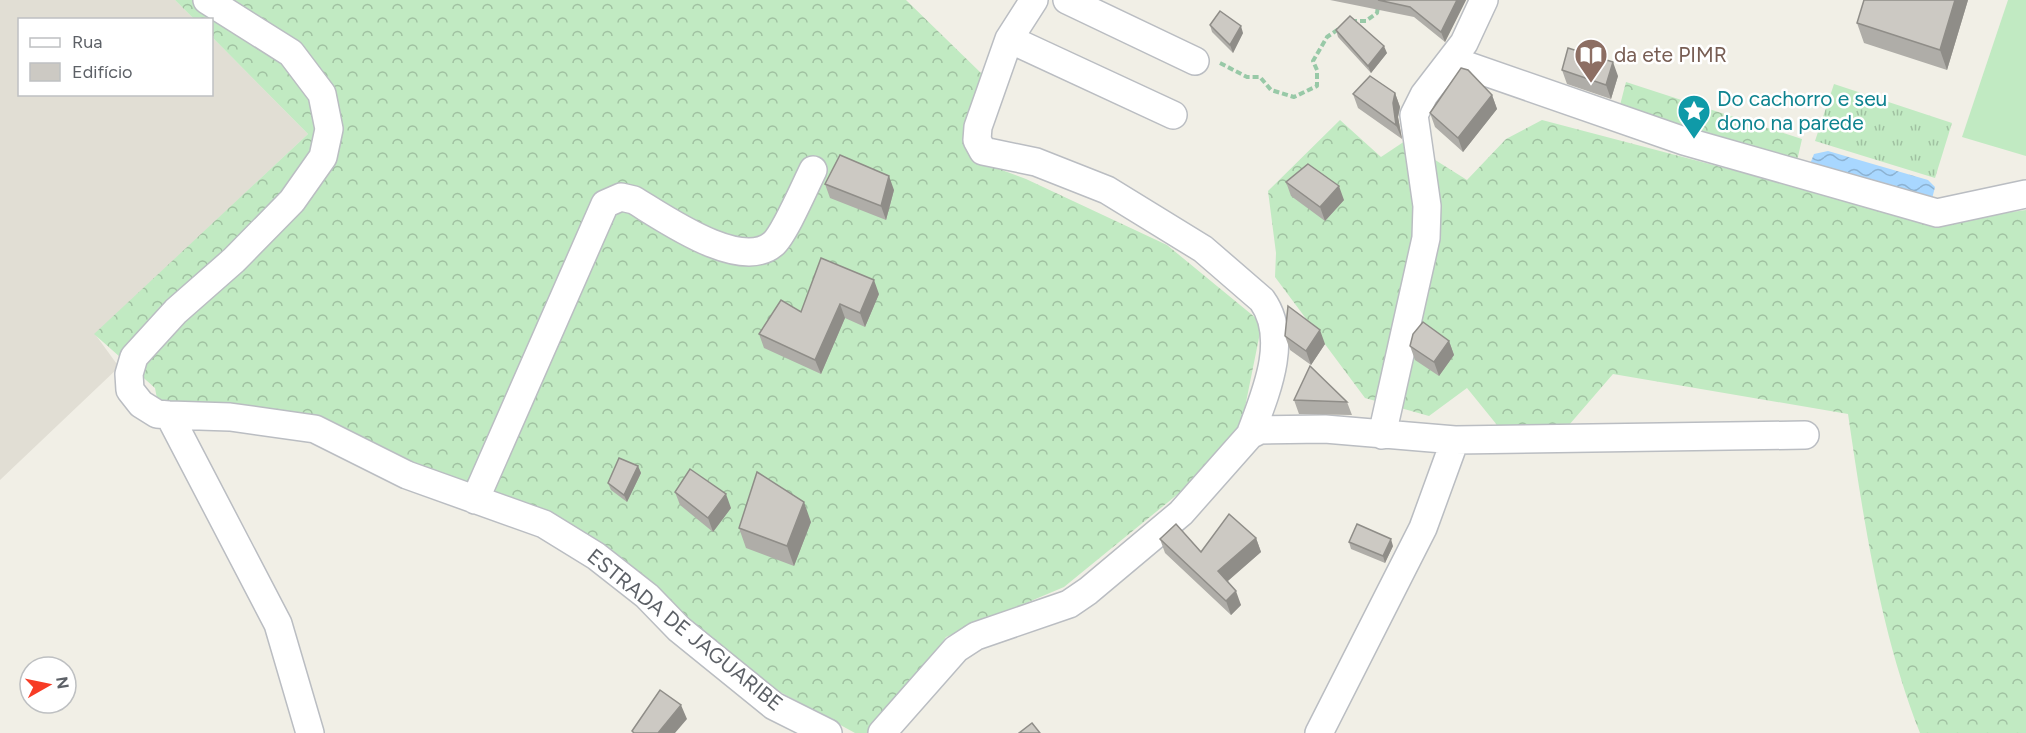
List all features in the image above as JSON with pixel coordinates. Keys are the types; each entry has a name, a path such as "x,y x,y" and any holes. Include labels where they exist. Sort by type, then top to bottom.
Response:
{"street":[{"name":"ESTRADA DE JAGUARIBE","path":"207,0 291,53 322,94 330,129 323,158 292,201 234,260 176,311 134,357 129,374 130,390 141,404 157,414 169,416 230,417 315,429 407,475 544,524 596,555 647,596 678,629 774,706 828,733"},
{"path":"1034,0 1009,39 978,127 977,140 983,151 1036,162 1107,190 1203,249 1262,300 1270,310 1274,333 1274,355 1269,383 1250,435"},
{"path":"1066,0 1195,62"},
{"path":"1382,435 1426,238 1427,206 1414,115 1424,95 1458,52 1484,0"},
{"path":"1009,39 1173,115"},
{"path":"1458,52 1684,141 1937,213 2026,195"},
{"path":"475,500 604,204 621,197 634,200 729,250 751,253 774,243 813,170"},
{"path":"169,416 278,624 310,733"},
{"path":"882,733 956,649 986,632 1069,604 1088,591 1180,513 1250,435 1260,430 1324,429 1455,440 1805,435"},
{"path":"1319,733 1423,528 1455,440"}],"path":[{"path":"1195,62 1221,63 1247,77 1260,77 1271,90 1294,97 1317,86 1317,70 1313,61 1327,37 1349,21 1366,21 1377,13 1379,0"}],"shaded area":[{"path":"0,0 175,0 193,18 18,18 18,96 213,96 213,38 308,134 95,334 119,367 0,480"}],"green space":[{"path":"175,0 906,0 982,74 975,160 1026,179 1167,245 1262,323 1241,427 1178,494 1064,587 946,637 880,733 855,733 771,687 604,548 331,434 160,415 155,388 94,334 308,134 213,38 213,18 193,18"},
{"path":"2008,0 2026,0 2026,156 1962,137"},
{"path":"1626,82 1802,139 1797,161 1619,109"},
{"path":"1834,84 1952,123 1935,178 1815,141"},
{"path":"1340,120 1381,157 1405,141 1467,180 1506,139 1542,120 1934,223 2026,210 2026,733 1920,733 1894,655 1884,616 1867,536 1848,414 1613,374 1569,425 1497,425 1467,388 1429,416 1365,398 1275,277 1276,253 1268,191"}],"water":[{"path":"1828,151 1928,180 1935,187 1932,199 1810,164 1814,154"}],"building":[{"path":"1378,0 1457,0 1441,32 1410,7"},
{"path":"1864,0 1955,0 1940,50 1857,23"},
{"path":"1220,11 1241,26 1230,45 1210,25"},
{"path":"1350,16 1384,46 1368,66 1336,30"},
{"path":"1568,48 1613,62 1606,85 1562,70"},
{"path":"1461,68 1468,70 1492,95 1458,138 1430,113"},
{"path":"1370,76 1395,93 1393,103 1396,125 1353,94"},
{"path":"840,155 889,176 881,206 825,184"},
{"path":"1308,164 1339,186 1320,207 1286,182"},
{"path":"821,258 874,280 860,313 840,304 815,360 759,334 781,300 801,312"},
{"path":"1288,306 1320,330 1306,351 1285,336"},
{"path":"1423,322 1449,341 1434,362 1410,346 1413,334"},
{"path":"1310,366 1347,402 1294,400"},
{"path":"619,458 638,466 624,495 608,483"},
{"path":"690,469 726,494 708,518 675,492"},
{"path":"757,472 804,502 787,546 739,528"},
{"path":"1229,514 1256,538 1218,571 1236,591 1226,601 1160,539 1176,524 1201,552"},
{"path":"1357,524 1391,539 1383,556 1349,542"},
{"path":"660,690 681,705 658,733 634,733 632,731"},
{"path":"1032,723 1040,733 1019,733"}],"place":[{"name":"da ete PIMR","path":"1591,84"},
{"name":"Do cachorro e seu dono na parede","path":"1694,140"}]}
